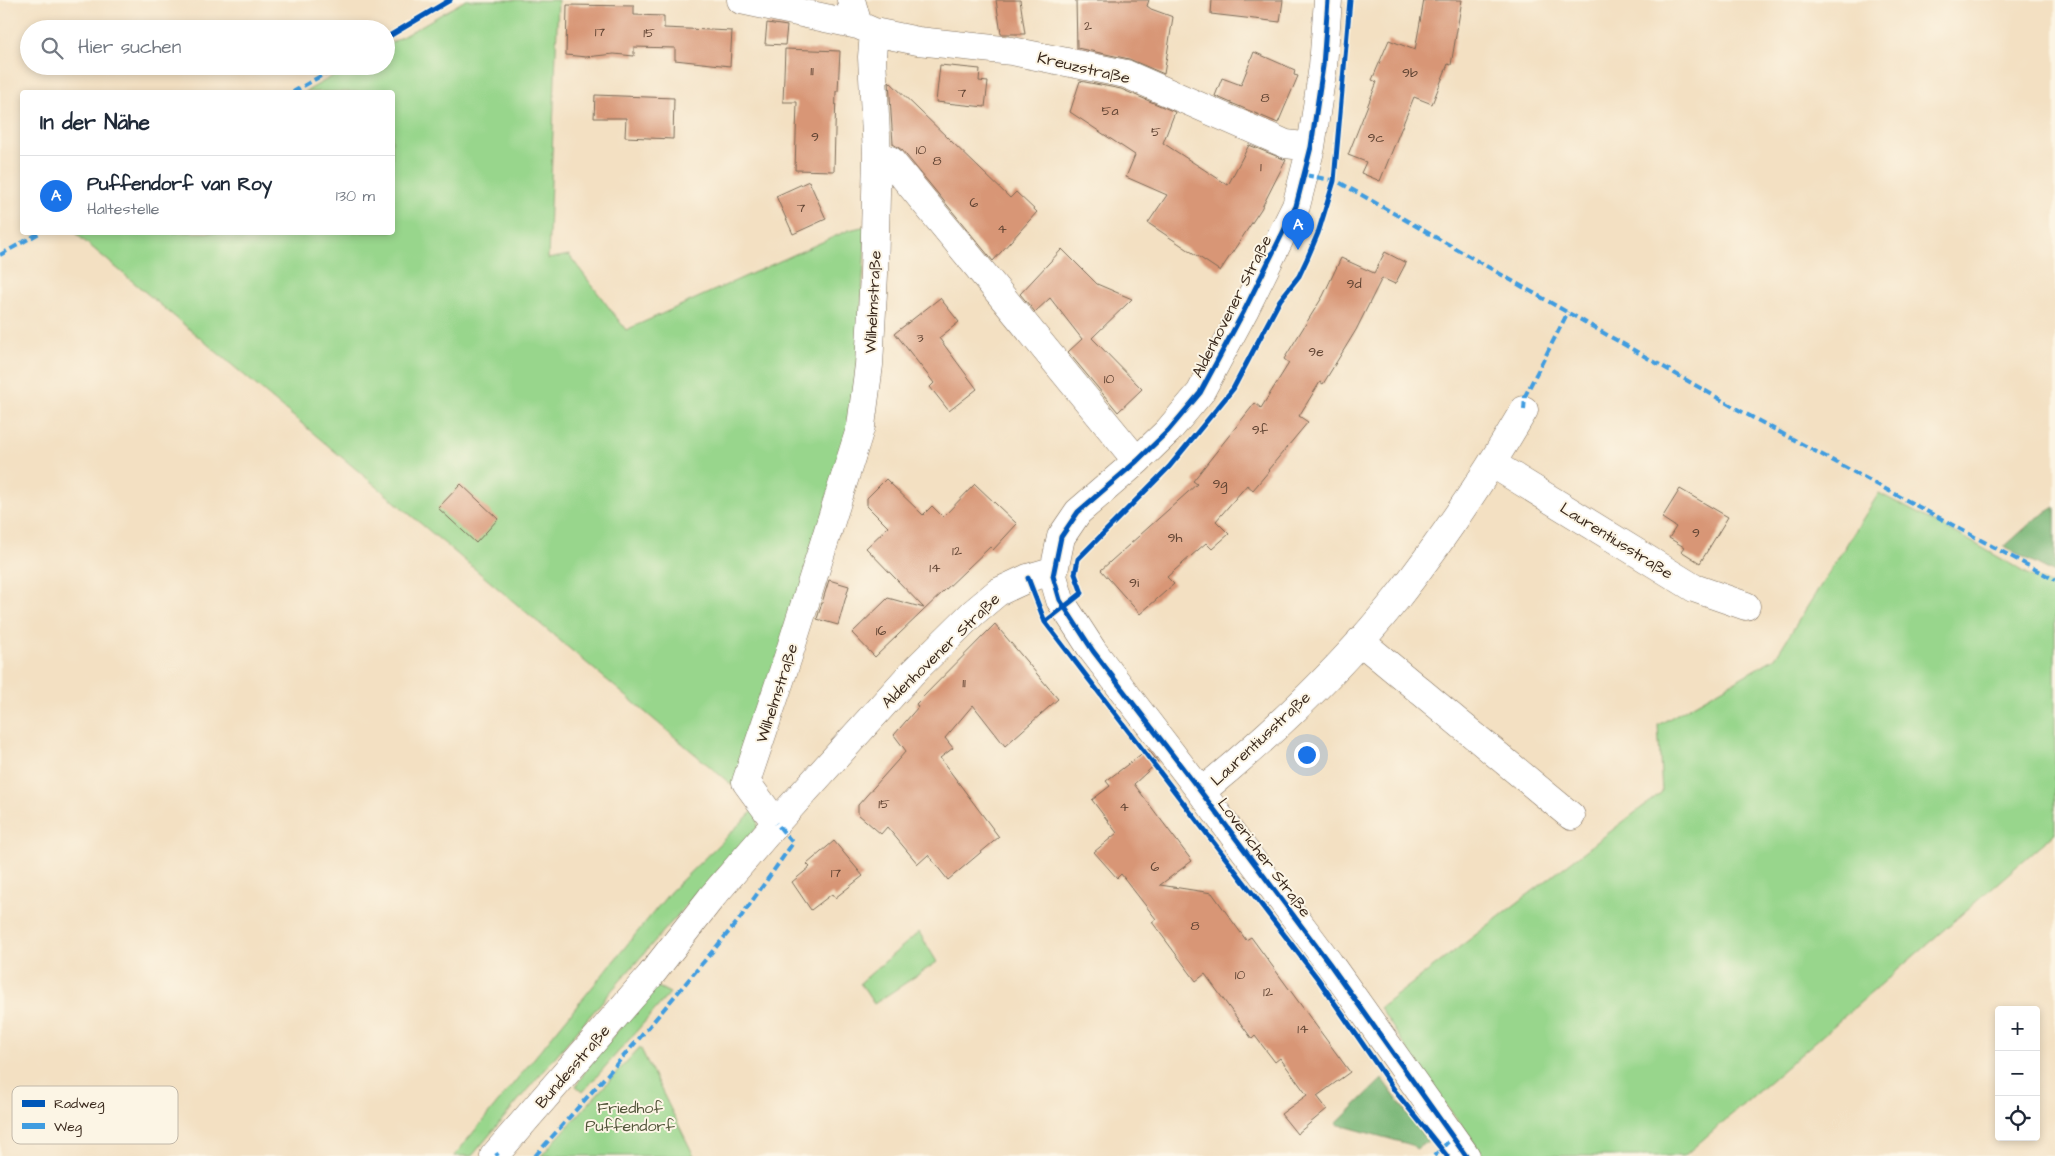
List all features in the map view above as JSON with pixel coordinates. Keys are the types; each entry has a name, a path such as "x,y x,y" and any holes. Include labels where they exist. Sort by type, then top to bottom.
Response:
{"street":[{"path":"740,0 861,19 872,57 877,156 890,160 1137,461"},
{"name":"Aldenhovener Straße","path":"650,976 711,898 911,674 973,613 998,592 1028,578 1052,571 1061,537 1078,512 1168,432 1204,385 1244,311 1296,206 1311,148 1323,66 1328,0"},
{"name":"Kreuzstraße","path":"861,19 918,41 1012,51 1126,74 1286,144 1311,148"},
{"name":"Wilhelmstraße","path":"776,823 746,782 788,657 861,426 870,347 877,156"},
{"name":"Laurentiusstraße","path":"1201,792 1245,756 1293,710 1360,641 1396,599 1493,464 1524,410"},
{"name":"Laurentiusstraße","path":"1493,464 1694,588 1746,606"},
{"name":"Lovericher Straße","path":"1052,571 1060,600 1093,652 1329,963 1466,1156"},
{"path":"1360,641 1571,816"},
{"name":"Bundesstraße","path":"494,1156 650,976"}],"green space":[{"path":"466,0 558,0 548,259 569,255 626,330 849,230 866,226 855,419 739,791 77,235 395,235 395,90 309,90 335,75 395,75 395,41"},
{"path":"1879,493 1974,543 2033,577 2055,586 2055,833 1684,1156 1484,1156 1426,1078 1380,1008 1662,792 1658,725 1775,658"},
{"path":"2055,507 2055,573 2004,547 2034,520"},
{"path":"756,808 758,827 613,989 472,1156 454,1156 671,891"},
{"path":"919,932 937,962 874,1004 860,983"},
{"path":"656,986 670,993 583,1092 576,1086 591,1062"},
{"name":"Friedhof Puffendorf","path":"640,1047 694,1156 541,1156"},
{"path":"1382,1079 1428,1142 1416,1149 1412,1145 1336,1124"}],"building":[{"path":"996,0 1020,0 1025,34 1001,34"},
{"path":"1076,0 1149,0 1147,6 1151,9 1173,17 1164,74 1129,59 1077,48"},
{"path":"1212,0 1283,0 1280,22 1211,14"},
{"path":"1424,0 1462,0 1451,65 1448,64 1432,104 1414,97 1380,181 1361,173 1366,162 1348,155 1377,82 1372,80 1389,40 1415,50"},
{"path":"567,5 634,6 634,15 664,16 664,28 732,31 730,66 675,60 675,48 634,47 634,56 614,54 586,57 566,55"},
{"path":"767,23 787,26 785,45 765,44"},
{"path":"785,49 840,51 838,91 836,91 834,171 795,170 797,102 783,102"},
{"path":"1254,52 1295,70 1294,75 1298,76 1278,123 1215,96 1222,78 1241,85"},
{"path":"940,65 980,69 979,81 988,82 985,107 936,102"},
{"path":"889,81 1010,198 1016,192 1037,212 993,261 902,150 893,144"},
{"path":"1080,81 1121,89 1175,112 1163,143 1228,185 1249,145 1286,160 1261,209 1220,271 1148,223 1167,195 1126,177 1135,155 1070,112"},
{"path":"595,95 674,98 673,139 625,137 626,118 594,118"},
{"path":"809,181 826,219 793,234 776,196"},
{"path":"1062,249 1097,284 1132,299 1092,338 1142,389 1118,412 1068,352 1082,339 1050,298 1035,312 1020,294"},
{"path":"1385,252 1406,263 1395,284 1382,278 1356,330 1323,384 1320,382 1299,416 1308,422 1253,490 1247,485 1216,521 1229,534 1212,549 1206,543 1167,577 1174,584 1140,614 1101,570 1197,484 1193,481 1255,403 1261,408 1289,363 1284,359 1323,296 1341,258 1374,273"},
{"path":"940,298 959,322 939,338 977,389 949,411 930,387 934,383 895,333"},
{"path":"886,479 923,515 932,506 943,517 975,484 1017,524 993,550 990,547 875,657 852,633 888,598 924,608 866,548 888,527 867,506 867,498"},
{"path":"461,484 498,519 476,543 438,508"},
{"path":"1680,489 1728,517 1700,563 1681,551 1684,547 1669,538 1676,527 1662,518"},
{"path":"829,580 849,586 838,625 817,619"},
{"path":"995,624 1058,699 1005,746 973,705 945,738 953,748 940,758 999,837 948,880 928,855 918,864 887,827 881,834 858,814 858,805 906,751 894,735 918,707 916,704"},
{"path":"1148,749 1158,762 1134,784 1192,861 1160,885 1212,893 1246,940 1251,937 1350,1072 1317,1096 1327,1109 1297,1134 1281,1114 1307,1095 1280,1058 1275,1062 1255,1036 1252,1039 1205,974 1196,981 1152,922 1156,919 1121,874 1117,878 1094,852 1117,833 1092,800 1110,786 1106,781"},
{"path":"834,841 863,876 835,898 832,894 811,910 792,882 810,867 807,864"}],"marked path":[{"path":"296,90 322,75"},
{"path":"1305,175 1337,181 1746,414 2055,580"},
{"path":"0,255 36,235"},
{"path":"1524,410 1525,396 1568,312"},
{"path":"535,1156 637,1041 738,921 793,843 776,823"},
{"path":"1434,1156 1452,1138"}],"cycle path":[{"path":"395,33 450,0"},
{"path":"1328,0 1323,66 1311,147 1296,206 1244,311 1200,393 1168,431 1137,461 1078,512 1061,537 1053,576 1060,600 1093,651 1329,963 1466,1156"},
{"path":"1045,622 1082,593 1075,574 1078,559 1169,467 1233,389 1280,300 1299,276 1318,233 1334,181 1350,0"},
{"path":"1028,578 1045,622 1318,979 1395,1091 1447,1156"}],"place":[{"name":"Puffendorf van Roy","path":"1298,250"}]}
